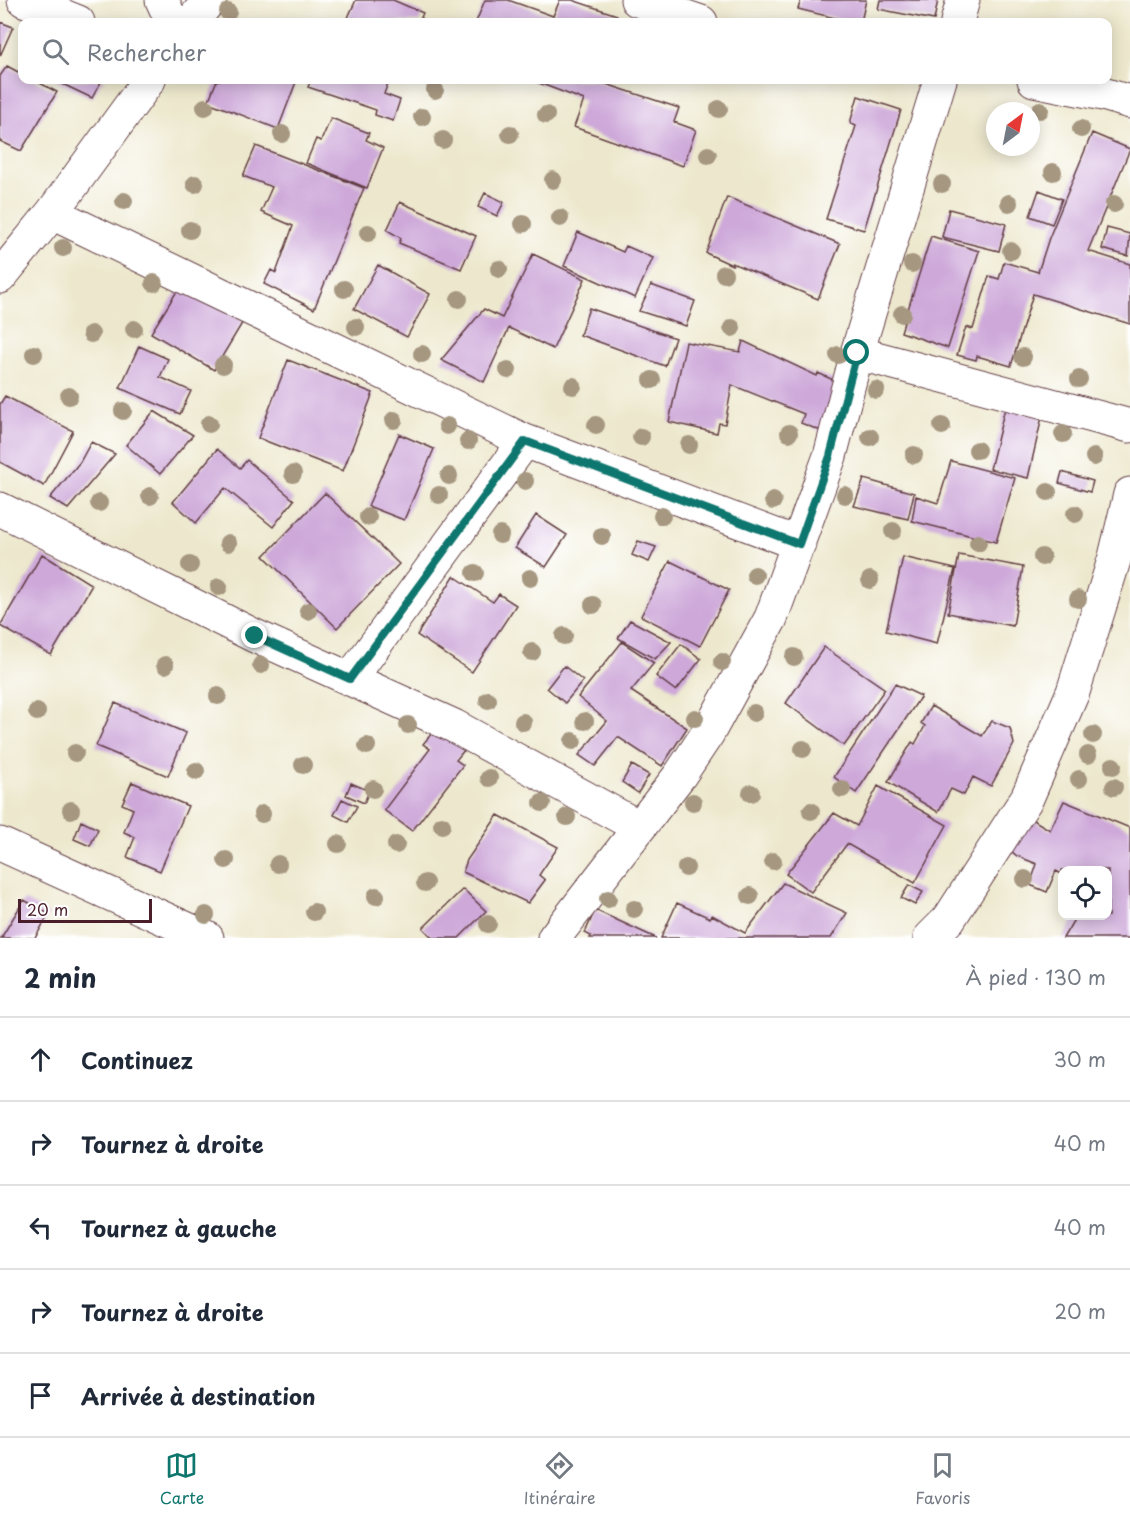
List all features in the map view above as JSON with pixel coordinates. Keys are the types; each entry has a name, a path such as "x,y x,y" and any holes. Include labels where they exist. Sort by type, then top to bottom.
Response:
{"street":[{"path":"24,0 68,18"},
{"path":"162,0 170,18"},
{"path":"194,18 210,0"},
{"path":"637,0 689,18"},
{"path":"958,18 963,0"},
{"path":"0,277 52,213 146,84"},
{"path":"554,938 680,776 708,733 771,618 830,456 857,353 939,84"},
{"path":"1054,84 1130,102"},
{"path":"52,213 525,441 799,544"},
{"path":"857,353 1130,426"},
{"path":"350,679 525,441"},
{"path":"930,938 949,919 1027,798 1073,692 1115,557 1130,495"},
{"path":"0,509 255,636 454,726 639,827"},
{"path":"0,844 207,938"}],"building":[{"path":"356,0 393,0 423,13 421,18 348,18"},
{"path":"485,0 508,0 553,16 560,0 572,0 617,15 616,18 478,18"},
{"path":"801,0 866,0 862,18 835,18 798,9"},
{"path":"880,0 938,0 934,18 878,9"},
{"path":"0,22 13,27 0,56"},
{"path":"7,66 18,72 18,84 42,84 57,92 21,151 0,141 0,76"},
{"path":"62,84 100,84 92,98"},
{"path":"215,84 295,84 278,129 208,102"},
{"path":"309,84 388,84 384,94 400,100 393,121 375,115 376,110 308,87"},
{"path":"542,84 606,84 679,108 674,122 696,130 683,166 574,127 584,100"},
{"path":"858,96 901,110 864,230 826,219 856,126 850,123"},
{"path":"331,118 369,133 366,140 383,148 367,188 306,163 316,139 321,141"},
{"path":"1092,133 1130,149 1088,251 1130,264 1130,324 1033,294 1011,366 977,356 976,360 957,355 966,327 973,329 989,276 999,279 1004,262 1038,272 1049,238"},
{"path":"256,146 364,188 314,309 264,284 271,270 276,273 293,226 261,212 272,187 243,176"},
{"path":"1039,190 1062,199 1052,224 1030,216"},
{"path":"485,193 504,202 497,216 478,207"},
{"path":"727,197 840,244 818,299 706,253"},
{"path":"400,202 476,236 461,269 399,243 401,238 387,230"},
{"path":"949,209 1006,224 999,251 942,237"},
{"path":"1107,228 1130,234 1128,256 1102,249"},
{"path":"578,232 623,252 626,246 653,258 635,298 564,266"},
{"path":"931,236 979,251 948,348 901,332"},
{"path":"533,254 585,279 553,349 509,328 484,382 441,360 484,309 502,318"},
{"path":"378,265 430,294 407,337 354,309"},
{"path":"182,283 244,320 214,370 151,333"},
{"path":"651,285 695,301 686,326 639,311"},
{"path":"589,308 675,338 665,366 580,335"},
{"path":"743,341 817,376 818,373 840,383 821,431 801,423 804,414 732,385 725,424 719,423 717,433 669,422 686,342 740,352"},
{"path":"139,346 168,359 160,377 191,391 180,414 120,388"},
{"path":"288,360 373,393 343,471 258,438"},
{"path":"5,396 73,431 44,486 0,462 0,404"},
{"path":"1005,408 1042,417 1028,478 990,469"},
{"path":"154,411 193,435 160,474 126,445"},
{"path":"399,434 434,449 404,520 368,506"},
{"path":"91,442 115,454 68,509 50,498 80,462"},
{"path":"217,449 240,468 247,460 294,500 273,527 225,488 196,523 173,502"},
{"path":"951,461 1015,478 996,542 912,521 916,496 938,503"},
{"path":"1062,472 1093,481 1090,492 1059,483"},
{"path":"864,479 914,493 908,519 854,506"},
{"path":"325,493 399,564 337,628 264,556"},
{"path":"536,515 567,535 546,567 515,548"},
{"path":"638,541 656,547 649,562 632,555"},
{"path":"42,554 92,585 51,655 0,626"},
{"path":"959,555 1023,567 1013,626 948,613"},
{"path":"903,557 955,569 937,644 886,631"},
{"path":"670,561 729,590 700,646 641,616"},
{"path":"454,576 493,602 499,594 516,605 472,672 417,635"},
{"path":"630,620 671,642 655,659 618,638"},
{"path":"622,642 654,663 631,691 687,728 662,766 618,737 595,766 579,755 607,721 578,697"},
{"path":"681,644 701,659 676,691 656,676"},
{"path":"824,647 885,689 844,746 786,703"},
{"path":"564,666 583,681 565,703 547,688"},
{"path":"895,684 921,696 856,793 834,777"},
{"path":"115,703 186,733 168,776 96,746"},
{"path":"931,706 982,736 992,721 1010,728 1014,744 991,786 973,777 964,795 951,789 938,812 888,782 912,742 915,744 925,726 921,723"},
{"path":"437,727 465,749 456,760 463,765 412,831 384,810 430,749 423,744"},
{"path":"632,765 649,775 638,793 622,782"},
{"path":"132,782 188,806 160,871 127,857 135,837 124,832 133,809 122,804"},
{"path":"351,783 369,791 364,803 346,795"},
{"path":"878,786 947,825 915,883 847,844 811,892 786,874 834,813 857,826"},
{"path":"342,799 357,806 348,822 334,815"},
{"path":"1064,801 1130,828 1130,938 1063,938 1074,920 1112,920 1112,866 1058,866 1058,872 1056,871 1047,892 1030,885 1037,864 1017,856 1010,850 1030,818 1050,830"},
{"path":"498,815 558,847 539,875 545,880 528,903 463,872 467,860"},
{"path":"81,821 98,829 90,846 74,839"},
{"path":"783,883 847,913 831,938 661,938 677,903 710,918 712,915 745,933"},
{"path":"909,885 923,892 915,905 901,898"},
{"path":"463,889 486,911 459,938 433,938 423,928"},
{"path":"24,900 49,914 35,938 1,938"},
{"path":"595,910 656,938 590,938 591,936 585,933"}],"route":[{"path":"255,636 350,679 525,441 799,544 830,456 857,353"}]}
